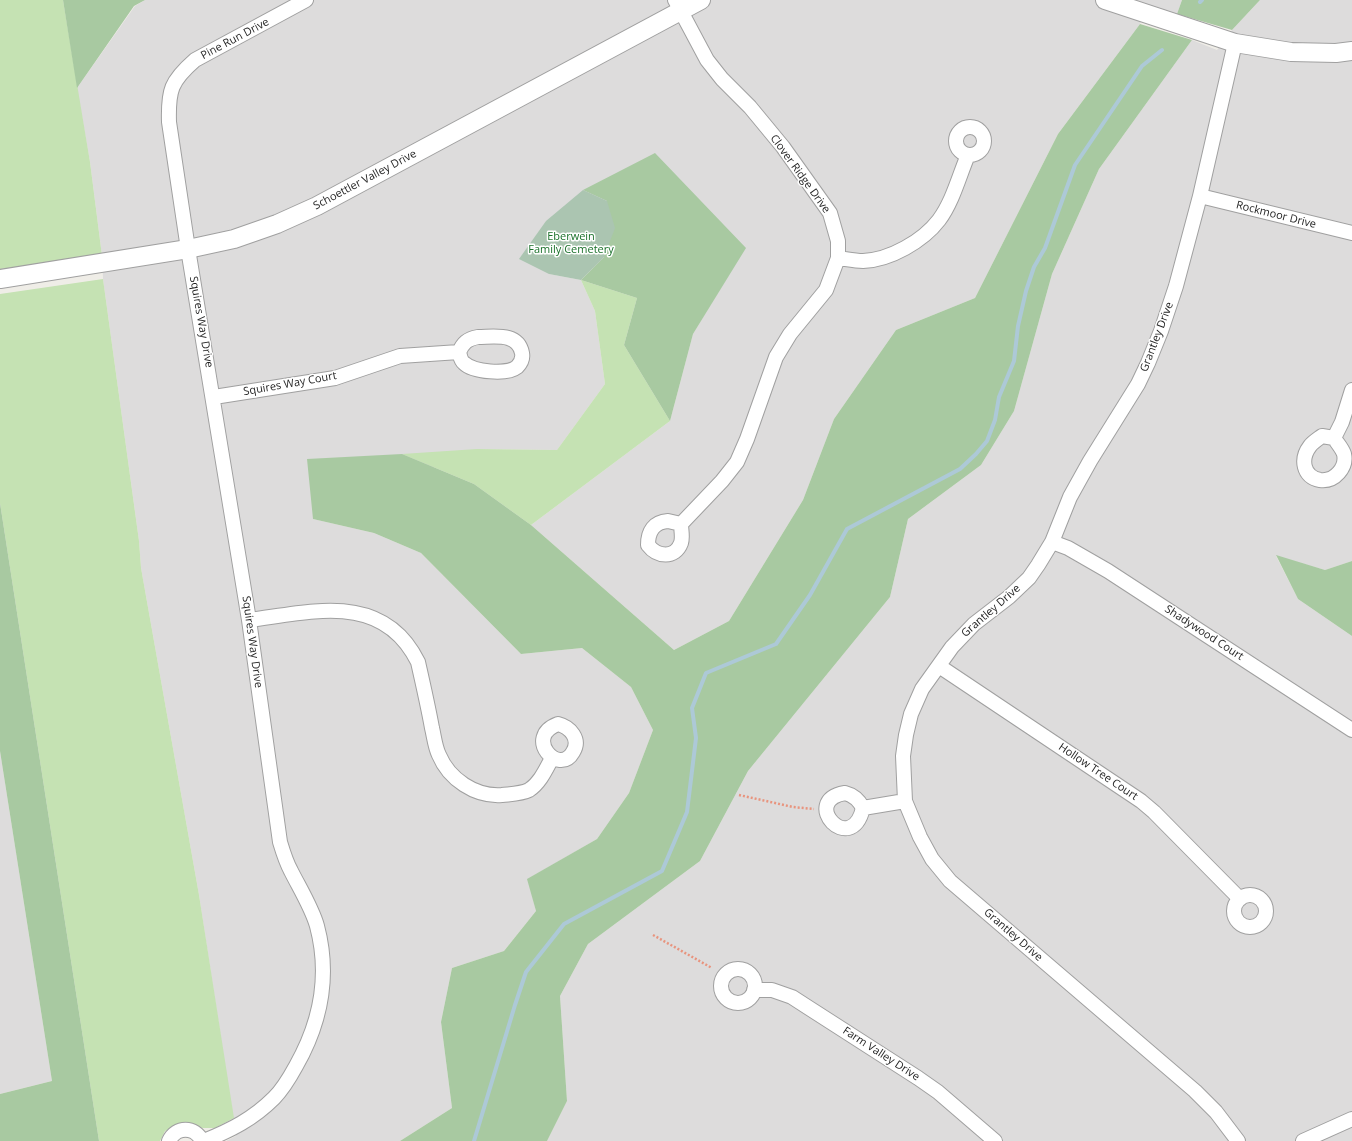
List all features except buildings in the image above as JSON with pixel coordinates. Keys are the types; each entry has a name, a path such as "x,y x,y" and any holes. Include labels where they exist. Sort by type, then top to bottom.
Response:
{"street":[{"name":"Pine Run Drive","path":"172,87 182,71 195,60 306,0"},
{"name":"Schoettler Valley Drive","path":"0,279 188,249 234,239 277,224 317,206 678,5 701,0"},
{"path":"1105,0 1235,43 1291,52 1336,53 1352,51"},
{"name":"Clover Ridge Drive","path":"678,5 711,65 722,79 750,107 783,148 830,213 838,241 838,258 826,290 790,334 776,357 747,439 737,462 722,481 681,524"},
{"name":"Grantley Drive","path":"1235,43 1200,196 1176,286 1161,331 1148,363 1134,390 1070,497 1052,542 1029,578 1009,597 974,624 952,647 922,689 911,714 903,756 904,800 932,860 950,881 1195,1091 1216,1112 1238,1141"},
{"name":"Squires Way Drive","path":"169,1141 174,1134 184,1130 190,1130 195,1132 203,1141 236,1127 256,1114 274,1098 290,1077 307,1048 315,1026 323,980 322,954 317,925 290,869 280,842 249,620 214,397 188,249 169,122 169,105 172,87"},
{"path":"838,258 862,261 886,257 905,248 927,233 939,219 950,201 968,155"},
{"name":"Rockmoor Drive","path":"1200,196 1352,233"},
{"name":"Squires Way Court","path":"214,397 335,378 400,356 459,352"},
{"path":"1334,438 1342,422 1352,390"},
{"name":"Shadywood Court","path":"1052,542 1068,548 1108,571 1352,730"},
{"path":"249,620 330,610 350,611 381,620 411,649 418,662 438,754 456,780 468,788 498,795 514,794 528,790 540,780 552,758"},
{"name":"Hollow Tree Court","path":"939,666 1141,801 1154,812 1240,899"},
{"path":"863,808 904,800"},
{"name":"Farm Valley Drive","path":"754,990 772,990 792,997 810,1008 938,1092 995,1141"},
{"path":"1303,1141 1352,1119"}],"path":[{"path":"739,795 793,807 814,809"},
{"path":"653,935 712,968"}],"shaded area":[{"path":"145,0 1182,0 1177,14 1149,5 1140,24 1058,134 975,298 896,330 834,419 803,500 729,621 674,650 531,525 670,421 693,334 745,248 549,274 581,280 595,311 605,384 557,450 477,449 313,519 374,533 421,553 521,654 582,648 631,687 653,730 629,793 597,839 528,879 536,911 504,951 452,968 441,1022 452,1108 400,1141 226,1141 236,1136 199,895 141,568 139,541 103,279 102,256 90,162 77,88 135,6"},
{"path":"1260,0 1352,0 1352,561 1325,570 1276,556 1298,599 1352,636 1352,1141 547,1141 567,1101 560,996 588,944 700,861 748,771 890,597 908,519 981,465 1014,411 1052,274 1099,169 1192,40 1217,50 1232,30"},
{"path":"0,751 52,1081 0,1094"}],"green space":[{"path":"0,0 63,0 90,162 102,256 0,269"},
{"path":"63,0 145,0 134,6 77,88"},
{"path":"1182,0 1260,0 1232,30 1177,14"},
{"path":"1140,24 1192,40 1099,169 1052,274 1014,411 981,465 908,519 890,597 748,771 700,861 588,944 560,996 567,1101 547,1141 400,1141 452,1108 441,1022 452,968 504,951 536,911 527,879 597,839 629,793 653,730 631,687 582,648 521,654 421,553 374,533 313,519 307,459 402,454 474,484 531,525 674,650 729,621 803,500 834,419 896,330 975,298 1058,134"},
{"path":"655,153 746,248 693,334 670,421 624,345 637,298 581,280 604,257 607,201 583,190"},
{"name":"Eberwein Family Cemetery","path":"583,190 607,201 615,228 604,257 581,280 549,274 519,259 546,221"},
{"path":"103,279 139,541 141,568 199,895 234,1118 215,1128 203,1128 178,1124 165,1131 160,1141 99,1141 0,503 0,294"},
{"path":"581,280 637,298 624,345 670,421 531,525 474,484 402,454 477,449 557,450 605,384 595,311"},
{"path":"0,503 99,1141 0,1141 0,1094 52,1081 0,751"},
{"path":"1276,555 1325,570 1352,561 1352,636 1298,599"}],"waterway":[{"path":"474,1141 526,972 564,924 662,871 687,812 696,738 692,708 706,673 776,644 810,595 847,529 960,469 987,441 995,420 999,397 1014,361 1018,326 1026,291 1034,267 1045,248 1075,165 1142,66 1162,50"}]}
